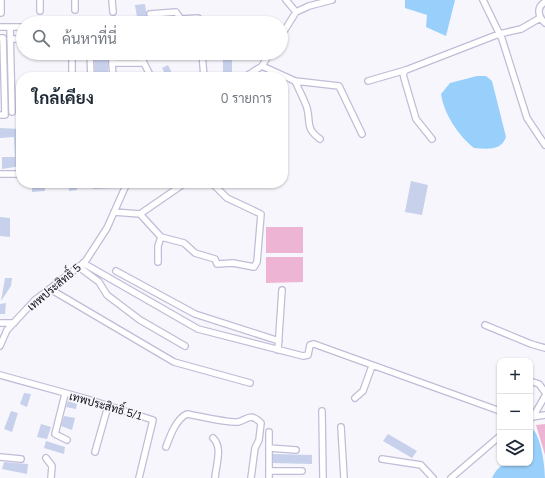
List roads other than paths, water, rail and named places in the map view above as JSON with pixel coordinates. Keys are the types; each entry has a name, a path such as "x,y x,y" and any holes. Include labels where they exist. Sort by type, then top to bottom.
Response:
{"street":[{"path":"1,0 1,13"},
{"path":"40,0 40,11"},
{"path":"75,0 75,10"},
{"path":"112,0 113,12"},
{"path":"286,0 296,12"},
{"path":"288,24 296,12 309,6 332,0"},
{"path":"484,0 499,34 527,118 545,145"},
{"path":"545,2 541,4 538,11 540,18 545,23"},
{"path":"150,14 176,12 179,16"},
{"path":"368,81 406,70 499,34 521,29 540,18"},
{"path":"0,27 16,27"},
{"path":"10,27 12,112"},
{"path":"0,38 3,38 5,115 0,116"},
{"path":"10,39 16,39"},
{"path":"72,60 72,72"},
{"path":"90,60 91,72"},
{"path":"142,60 148,72"},
{"path":"203,60 204,72"},
{"path":"253,72 262,66 266,60"},
{"path":"113,72 112,63 144,63"},
{"path":"262,66 275,72"},
{"path":"406,70 403,73 404,78 416,119 432,138"},
{"path":"288,78 295,81 338,86 362,134"},
{"path":"295,81 306,106 309,128 320,140"},
{"path":"0,174 16,174"},
{"name":"เทพประสิทธิ์ 5","path":"0,346 7,330 35,300 81,265 107,228 125,188"},
{"path":"114,212 140,214 178,188"},
{"path":"140,214 161,237 184,243 195,253 215,259 217,264 233,263 254,267 257,266 261,214 227,198 217,188"},
{"path":"158,262 158,246 161,237"},
{"path":"81,265 99,282 107,295 140,320 185,346"},
{"path":"81,265 198,329 306,356 309,354 310,345 314,344 497,410"},
{"path":"116,271 195,314 279,341"},
{"path":"50,289 174,362 250,383"},
{"path":"278,350 282,290"},
{"path":"0,324 14,323"},
{"path":"485,326 530,344 545,348"},
{"path":"355,398 363,391 372,366"},
{"name":"เทพประสิทธิ์ 5/1","path":"0,375 153,420 139,478"},
{"path":"533,382 539,384 545,392"},
{"path":"65,394 55,434 67,440"},
{"path":"533,416 545,396"},
{"path":"95,452 108,406"},
{"path":"322,411 323,478"},
{"path":"166,447 171,433 180,419 187,414 236,422 250,417 261,423 259,440 255,448 252,478"},
{"path":"533,418 545,415"},
{"path":"341,427 344,478"},
{"path":"269,432 269,478"},
{"path":"213,438 219,448 215,478"},
{"path":"451,478 497,439"},
{"path":"269,448 296,450"},
{"path":"0,457 21,460"},
{"path":"46,458 52,466 51,478"},
{"path":"382,459 421,465 433,478"},
{"path":"269,471 302,471"},
{"path":"461,471 463,478"}],"water":[{"path":"405,0 455,0 446,36 426,27 427,15 405,8"},
{"path":"477,76 486,76 492,81 506,137 504,142 497,147 484,149 474,148 468,143 453,124 443,102 441,94 450,83"},
{"path":"533,429 534,430 540,442 545,478 492,478 502,466 533,466"}]}
